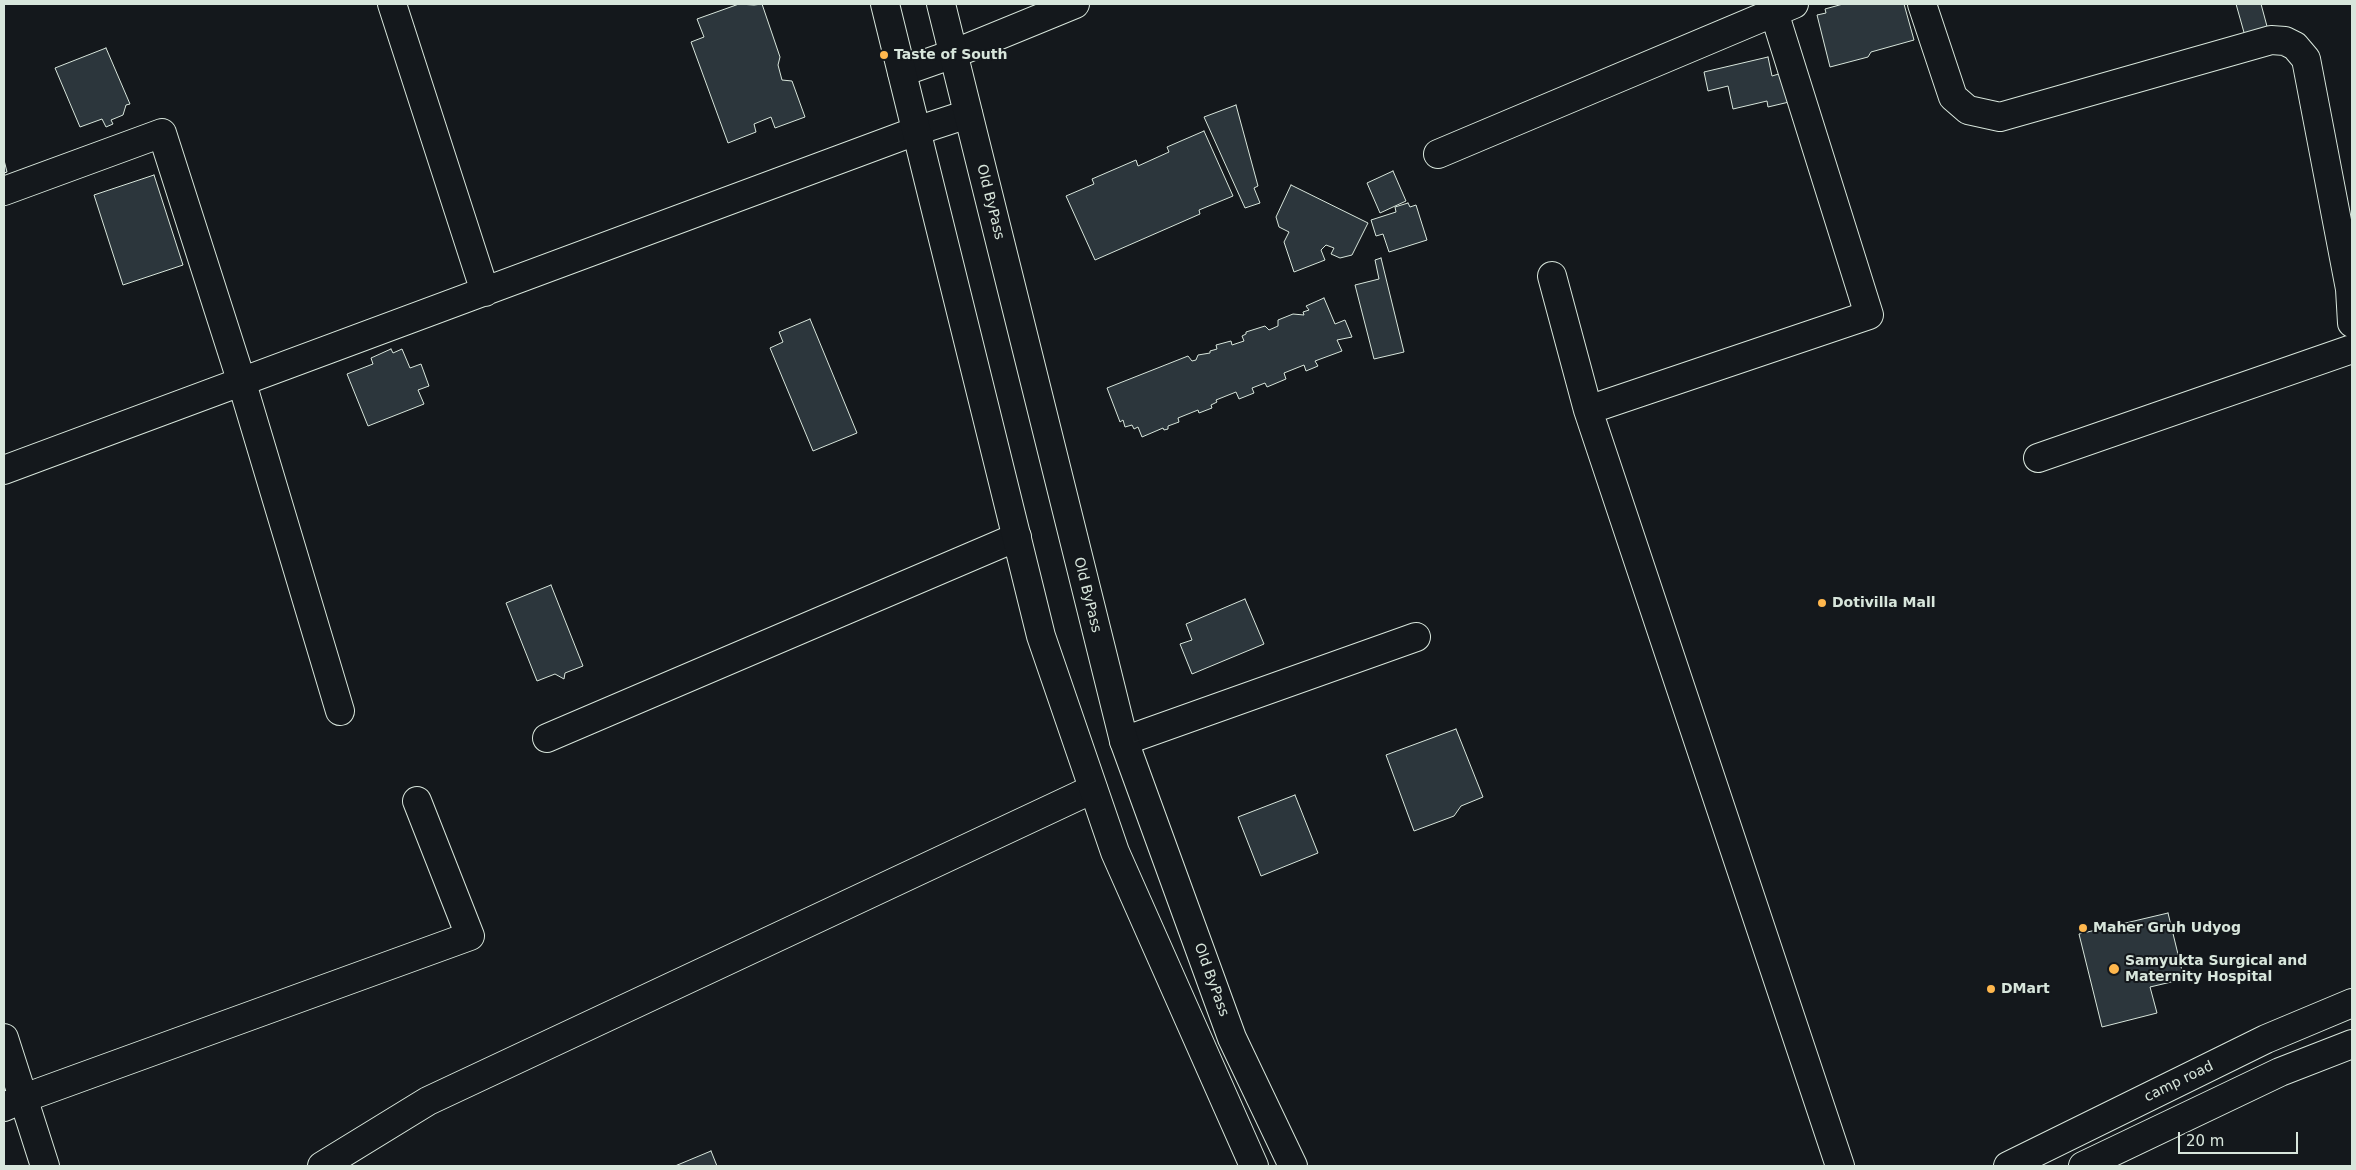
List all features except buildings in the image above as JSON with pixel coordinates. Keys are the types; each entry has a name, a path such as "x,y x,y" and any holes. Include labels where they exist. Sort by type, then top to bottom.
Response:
{"street":[{"path":"392,4 484,292"},
{"path":"885,4 1041,636 1115,852 1254,1166"},
{"name":"Old ByPass","path":"941,4 1124,741 1232,1038 1293,1166"},
{"path":"902,72 954,54 1075,4"},
{"path":"1922,4 1952,97 1968,110 2000,117 2271,40 2285,41 2294,46 2306,59 2351,289 2352,323"},
{"path":"1438,154 1784,8 1869,315 1588,410"},
{"path":"4,470 916,131 968,114"},
{"path":"4,191 162,133 242,383 340,710"},
{"path":"1552,276 1588,410 1840,1166"},
{"path":"2038,458 2352,349"},
{"path":"546,738 1017,538"},
{"path":"1124,741 1416,637"},
{"path":"322,1166 428,1101 1093,789"},
{"path":"14,1102 470,936 417,801"},
{"name":"camp road","path":"2008,1166 2266,1039 2352,1003"},
{"path":"4,1038 14,1102 45,1166"},
{"path":"2083,1166 2280,1072 2352,1044"}],"place":[{"name":"Taste of South","path":"884,55"},
{"name":"Dotivilla Mall","path":"1822,603"},
{"name":"Maher Gruh Udyog","path":"2083,928"},
{"name":"Samyukta Surgical and Maternity Hospital","path":"2114,969"},
{"name":"DMart","path":"1991,989"}]}
